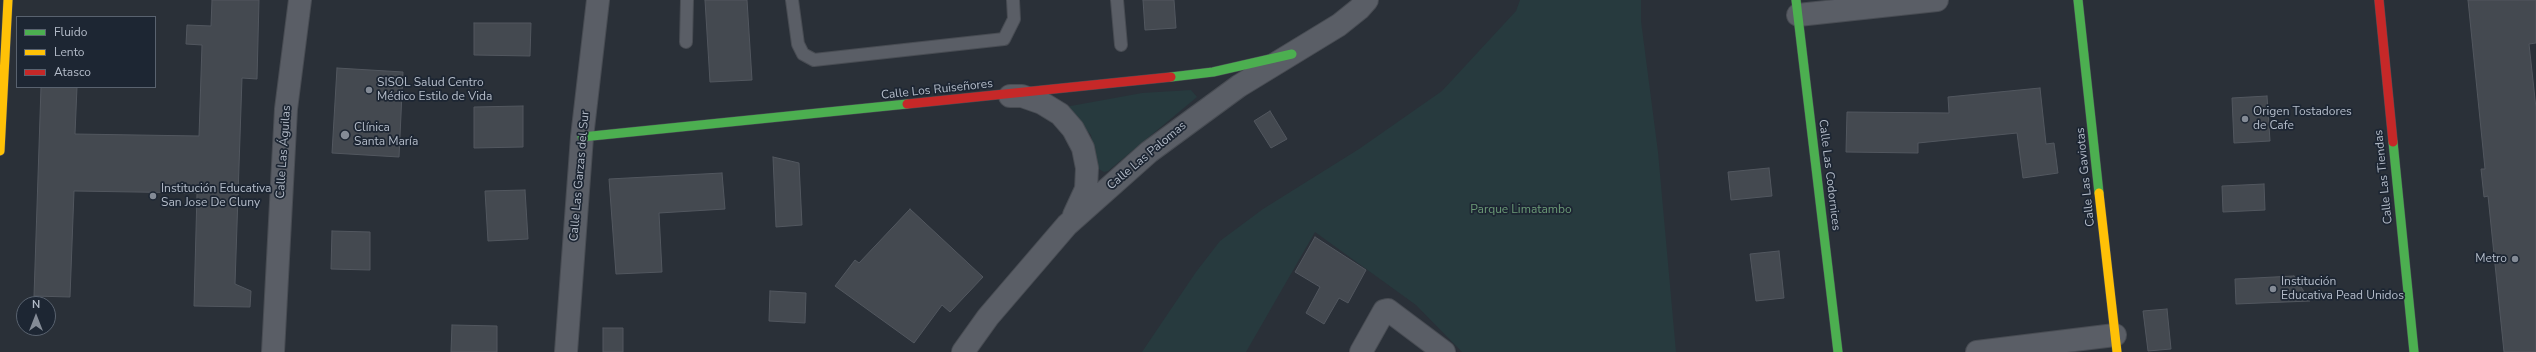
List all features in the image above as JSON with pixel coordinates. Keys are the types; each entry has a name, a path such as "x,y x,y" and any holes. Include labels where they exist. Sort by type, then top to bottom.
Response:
{"street":[{"path":"0,151 8,0"},
{"name":"Calle Las Águilas","path":"272,352 286,109 300,0"},
{"name":"Calle Las Garzas del Sur","path":"566,352 582,137 598,0"},
{"name":"Calle Las Palomas","path":"963,352 988,317 1067,225 1160,144 1240,86 1339,25 1359,9 1367,0"},
{"path":"1797,7 1937,0"},
{"name":"Calle Las Gaviotas","path":"2078,0 2116,343"},
{"name":"Calle Las Tiendas","path":"2379,0 2414,352"},
{"name":"Calle Las Codornices","path":"1797,7 1838,352"},
{"name":"Calle Los Ruiseñores","path":"582,137 1001,96 1213,72 1292,54"},
{"path":"1001,96 1029,98 1042,103 1060,114 1073,130 1083,148 1087,168 1086,189 1078,209 1067,225"},
{"path":"1361,352 1384,311 1388,310 1444,352"},
{"path":"1977,352 2116,343"}],"lane":[{"path":"686,42 687,0"},
{"path":"792,0 798,44 803,54 814,60 1004,39 1011,30 1014,19 1012,0"},
{"path":"1117,0 1121,45"}],"green space":[{"name":"Parque Limatambo","path":"1520,0 1641,0 1641,21 1658,152 1676,352 1462,352 1416,305 1315,232 1246,352 1142,352 1196,272 1220,241 1263,209 1359,149 1442,91 1516,11"},
{"path":"1191,90 1197,97 1108,171 1104,172 1097,168 1091,135 1065,107 1142,93"}],"building":[{"path":"212,0 259,0 257,79 242,78 235,284 251,291 250,307 194,306 197,193 74,191 70,297 34,296 41,88 77,88 75,134 199,136 202,45 186,44 187,25 211,26"},
{"path":"705,0 747,0 752,80 710,82"},
{"path":"1143,0 1174,0 1176,28 1145,30"},
{"path":"2468,0 2536,0 2536,43 2529,44 2536,108 2536,352 2504,352 2488,196 2484,197 2481,169 2485,169"},
{"path":"474,23 531,23 530,56 474,55"},
{"path":"337,68 403,72 399,157 332,153"},
{"path":"2040,88 2046,144 2054,143 2058,173 2023,178 2017,133 1918,143 1918,153 1846,152 1847,112 1949,113 1948,97"},
{"path":"2267,96 2270,141 2234,143 2232,98"},
{"path":"523,106 523,147 474,148 474,107"},
{"path":"1270,111 1287,139 1271,148 1254,121"},
{"path":"773,157 799,163 802,225 776,227"},
{"path":"1769,168 1772,196 1731,200 1728,172"},
{"path":"722,173 725,209 659,213 662,272 616,274 609,179"},
{"path":"2264,184 2265,210 2223,212 2222,186"},
{"path":"525,190 528,239 488,241 485,191"},
{"path":"910,209 983,277 950,312 942,305 914,343 835,286 855,260 859,263"},
{"path":"332,231 370,232 370,270 331,269"},
{"path":"1315,237 1366,270 1348,303 1339,298 1324,324 1306,313 1320,287 1295,272"},
{"path":"1779,251 1784,298 1756,301 1750,254"},
{"path":"2294,276 2310,301 2236,304 2235,279"},
{"path":"770,291 806,293 805,323 769,321"},
{"path":"2167,309 2171,349 2148,351 2143,311"},
{"path":"452,325 497,326 497,352 451,352"},
{"path":"603,328 623,328 623,352 603,352"}],"traffic: fast":[{"path":"1796,0 1838,352"},
{"path":"2078,0 2099,193"},
{"path":"1171,77 1213,72 1292,54"},
{"path":"582,137 907,104"},
{"path":"2393,142 2414,352"}],"traffic: slow":[{"path":"0,151 8,0"},
{"path":"2099,193 2117,352"}],"traffic: jam":[{"path":"2379,0 2393,142"},
{"path":"907,104 1171,77"}],"place":[{"name":"SISOL Salud Centro Médico Estilo de Vida","path":"369,90"},
{"name":"Origen Tostadores de Cafe","path":"2245,119"},
{"name":"Clínica Santa María","path":"345,135"},
{"name":"Institución Educativa San Jose De Cluny","path":"153,196"},
{"name":"Metro","path":"2515,259"},
{"name":"Institución Educativa Pead Unidos","path":"2273,289"}]}
